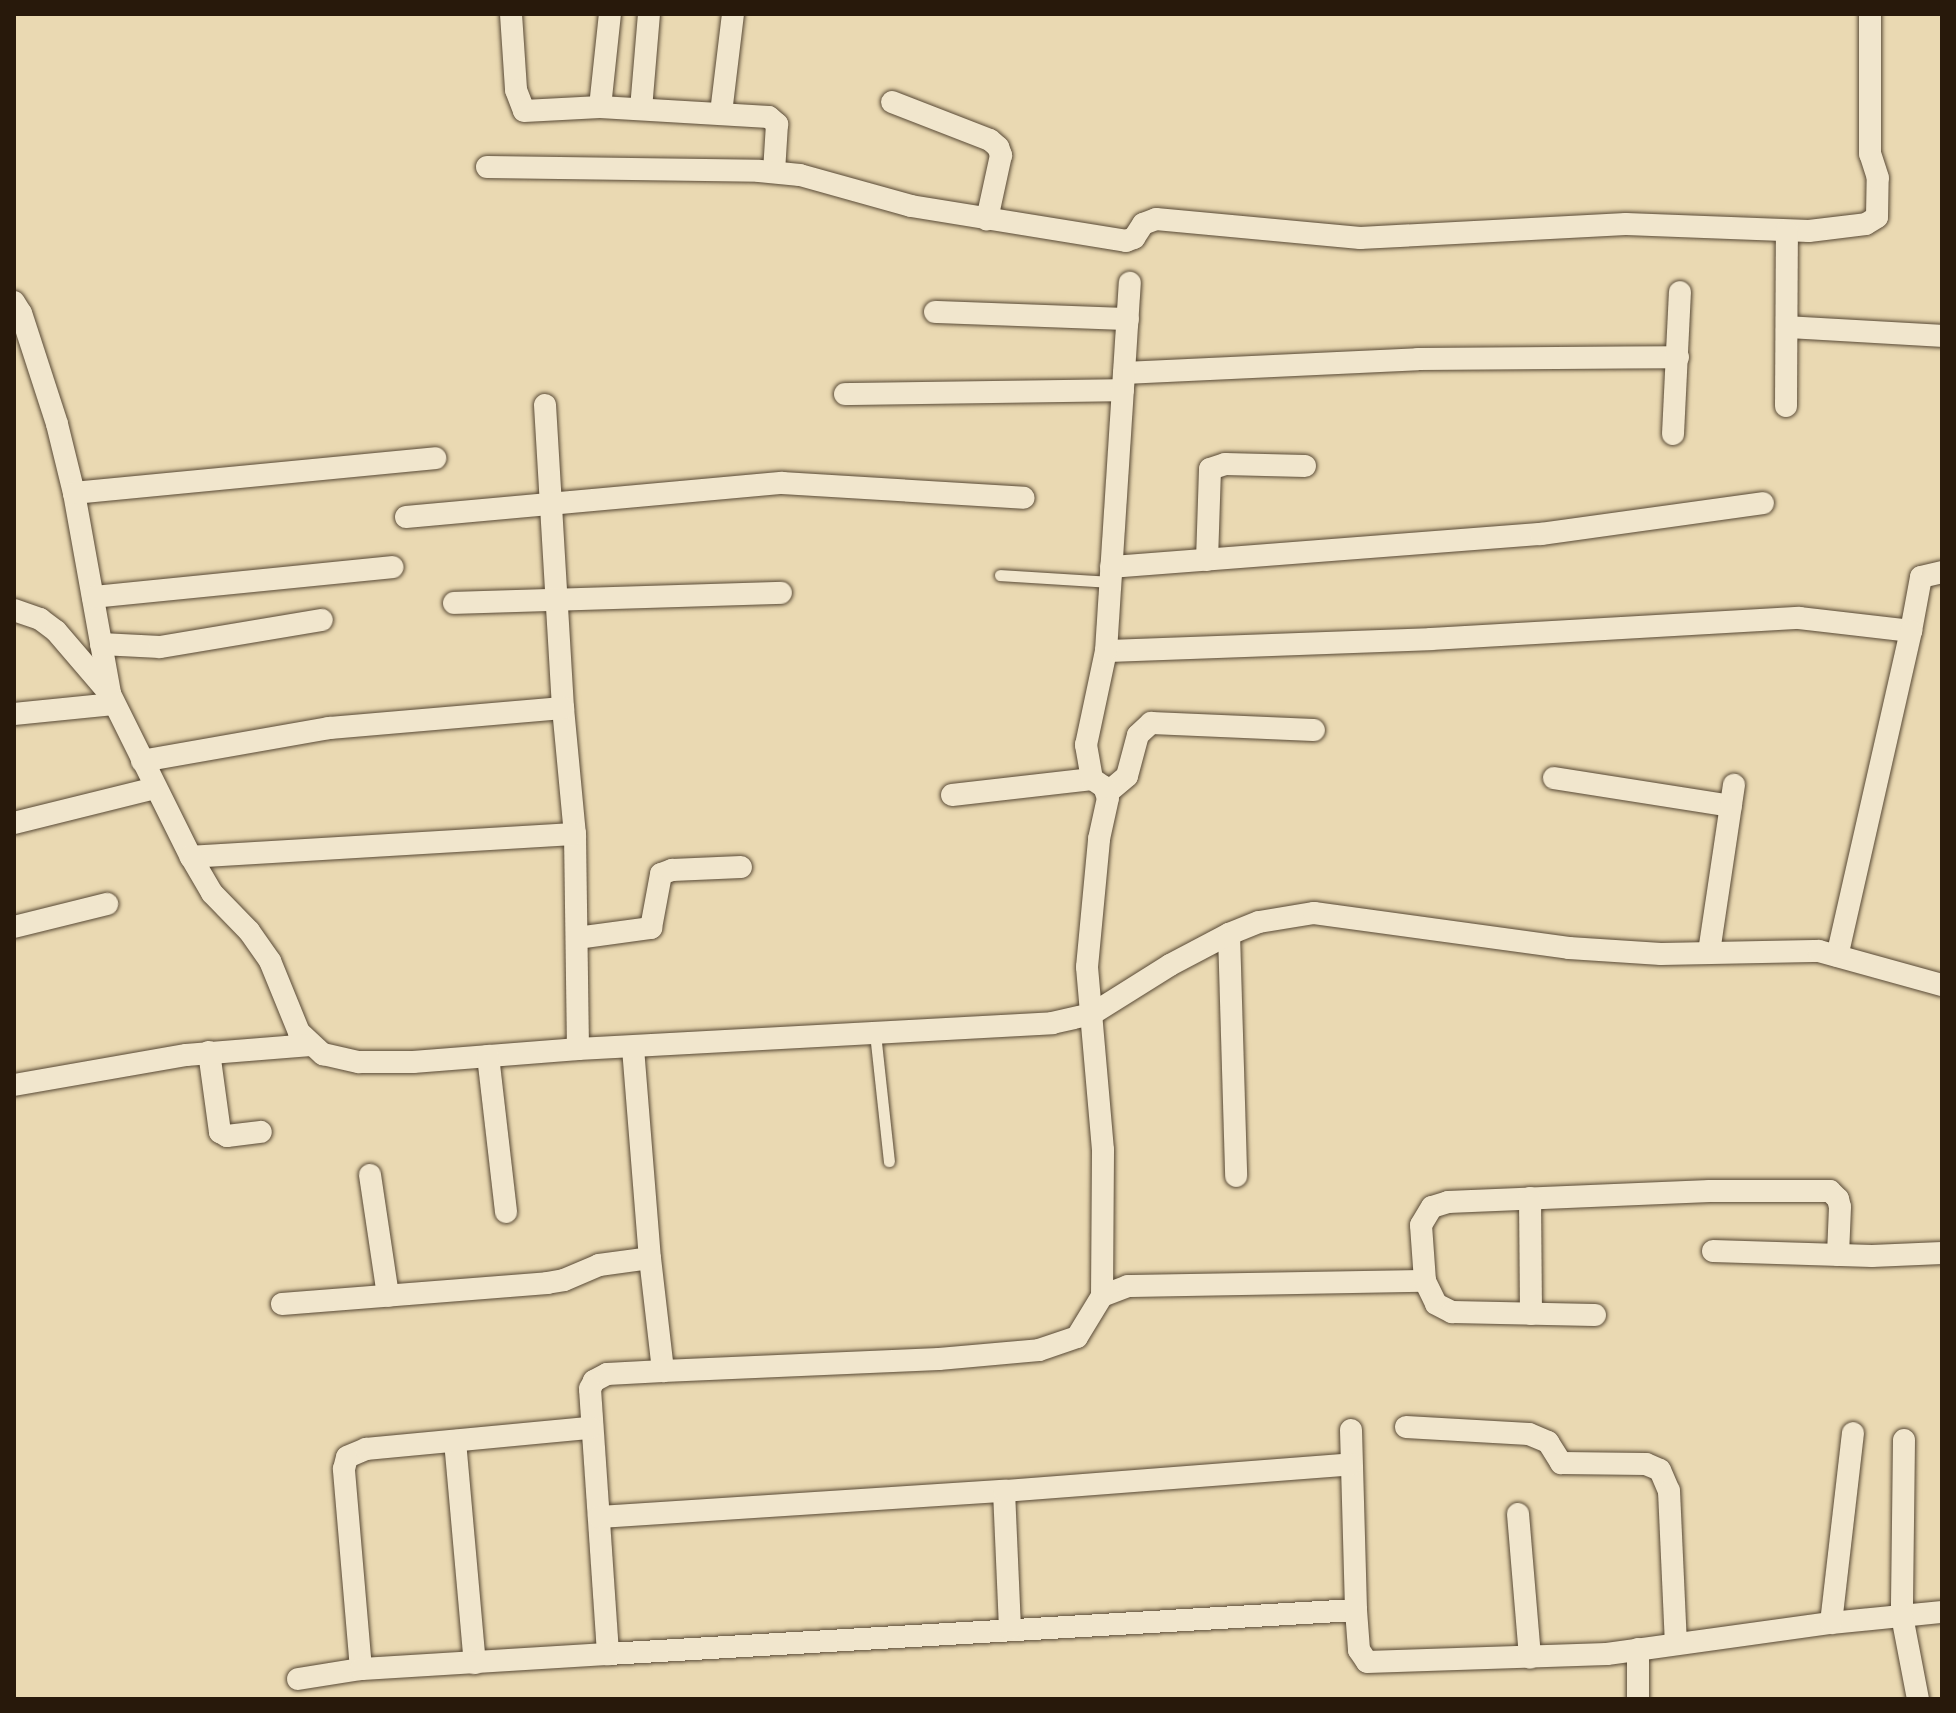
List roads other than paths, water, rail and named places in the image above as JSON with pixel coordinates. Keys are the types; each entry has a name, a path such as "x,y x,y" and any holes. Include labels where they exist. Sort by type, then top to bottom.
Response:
{"street":[{"path":"511,14 516,90 524,111 600,107 774,119 777,133 774,172"},
{"path":"600,107 610,14"},
{"path":"641,109 649,14"},
{"path":"721,113 733,14"},
{"path":"487,167 800,175 911,206 1126,241 1134,238 1143,224 1156,219 1360,238 1626,224 1695,224 1787,231 1866,224 1877,217 1878,178 1870,154 1870,14"},
{"path":"892,102 990,140 998,147 1001,155 987,219"},
{"path":"1786,406 1787,231"},
{"path":"608,1654 590,1428 590,1389 594,1381 607,1374 1039,1350 1077,1337 1102,1296 1103,1150 1088,942 1100,786 1086,745 1106,651 1130,283"},
{"path":"1673,434 1680,292"},
{"path":"14,302 52,410 74,493 112,699"},
{"path":"935,312 1128,319"},
{"path":"1787,327 1942,336"},
{"path":"845,394 1123,381 1418,359 1678,357"},
{"path":"545,405 563,708 575,834 578,1049"},
{"path":"74,493 435,458"},
{"path":"1207,560 1210,469 1225,464 1305,466"},
{"path":"406,517 740,485 810,482 1024,498"},
{"path":"1110,574 1207,560 1541,534 1763,503"},
{"path":"93,597 393,567"},
{"path":"1837,956 1921,577 1942,572"},
{"path":"454,603 781,593"},
{"path":"14,610 40,619 56,631 112,699 155,788 212,893 249,931 270,961 299,1032 323,1054 359,1062 1052,1023 1092,1014 1170,965 1229,934 1259,922 1314,913 1569,948 1661,954 1800,949 1942,985"},
{"path":"1106,651 1431,639 1799,618 1911,631"},
{"path":"101,644 160,647 322,620"},
{"path":"14,714 112,699"},
{"path":"142,761 329,728 563,708"},
{"path":"952,795 1100,786 1127,776 1138,735 1151,723 1314,730"},
{"path":"1554,778 1732,796 1709,952"},
{"path":"14,823 155,788"},
{"path":"191,857 575,834"},
{"path":"577,938 651,928 661,874 672,870 741,867"},
{"path":"14,927 107,904"},
{"path":"1229,934 1236,1176"},
{"path":"14,1085 209,1052 311,1045"},
{"path":"633,1048 650,1258 663,1371"},
{"path":"209,1052 220,1132 227,1136 261,1132"},
{"path":"488,1056 506,1212"},
{"path":"370,1175 388,1296"},
{"path":"1595,1315 1442,1310 1425,1281 1421,1225 1432,1207 1448,1202 1710,1191 1830,1191 1840,1207 1838,1255"},
{"path":"1530,1198 1531,1314"},
{"path":"1713,1251 1838,1255 1942,1253"},
{"path":"282,1304 547,1283 564,1280 599,1265 650,1258"},
{"path":"1102,1296 1128,1286 1425,1281"},
{"path":"1406,1427 1529,1434 1548,1442 1561,1463 1646,1464 1660,1470 1669,1491 1676,1644"},
{"path":"361,1669 345,1485 347,1457 366,1449 590,1428"},
{"path":"1351,1430 1356,1610 1359,1650 1367,1662 1530,1657 1638,1649 1831,1623 1942,1612"},
{"path":"1831,1623 1853,1433"},
{"path":"1904,1440 1902,1616 1918,1699"},
{"path":"455,1441 475,1663"},
{"path":"599,1517 1004,1491 1351,1464"},
{"path":"1004,1491 1010,1629"},
{"path":"1518,1514 1530,1657"},
{"path":"298,1679 361,1669 1356,1610"},
{"path":"1638,1649 1638,1699"}],"lane":[{"path":"1000,575 1110,574"},
{"path":"875,1033 889,1161"}]}
